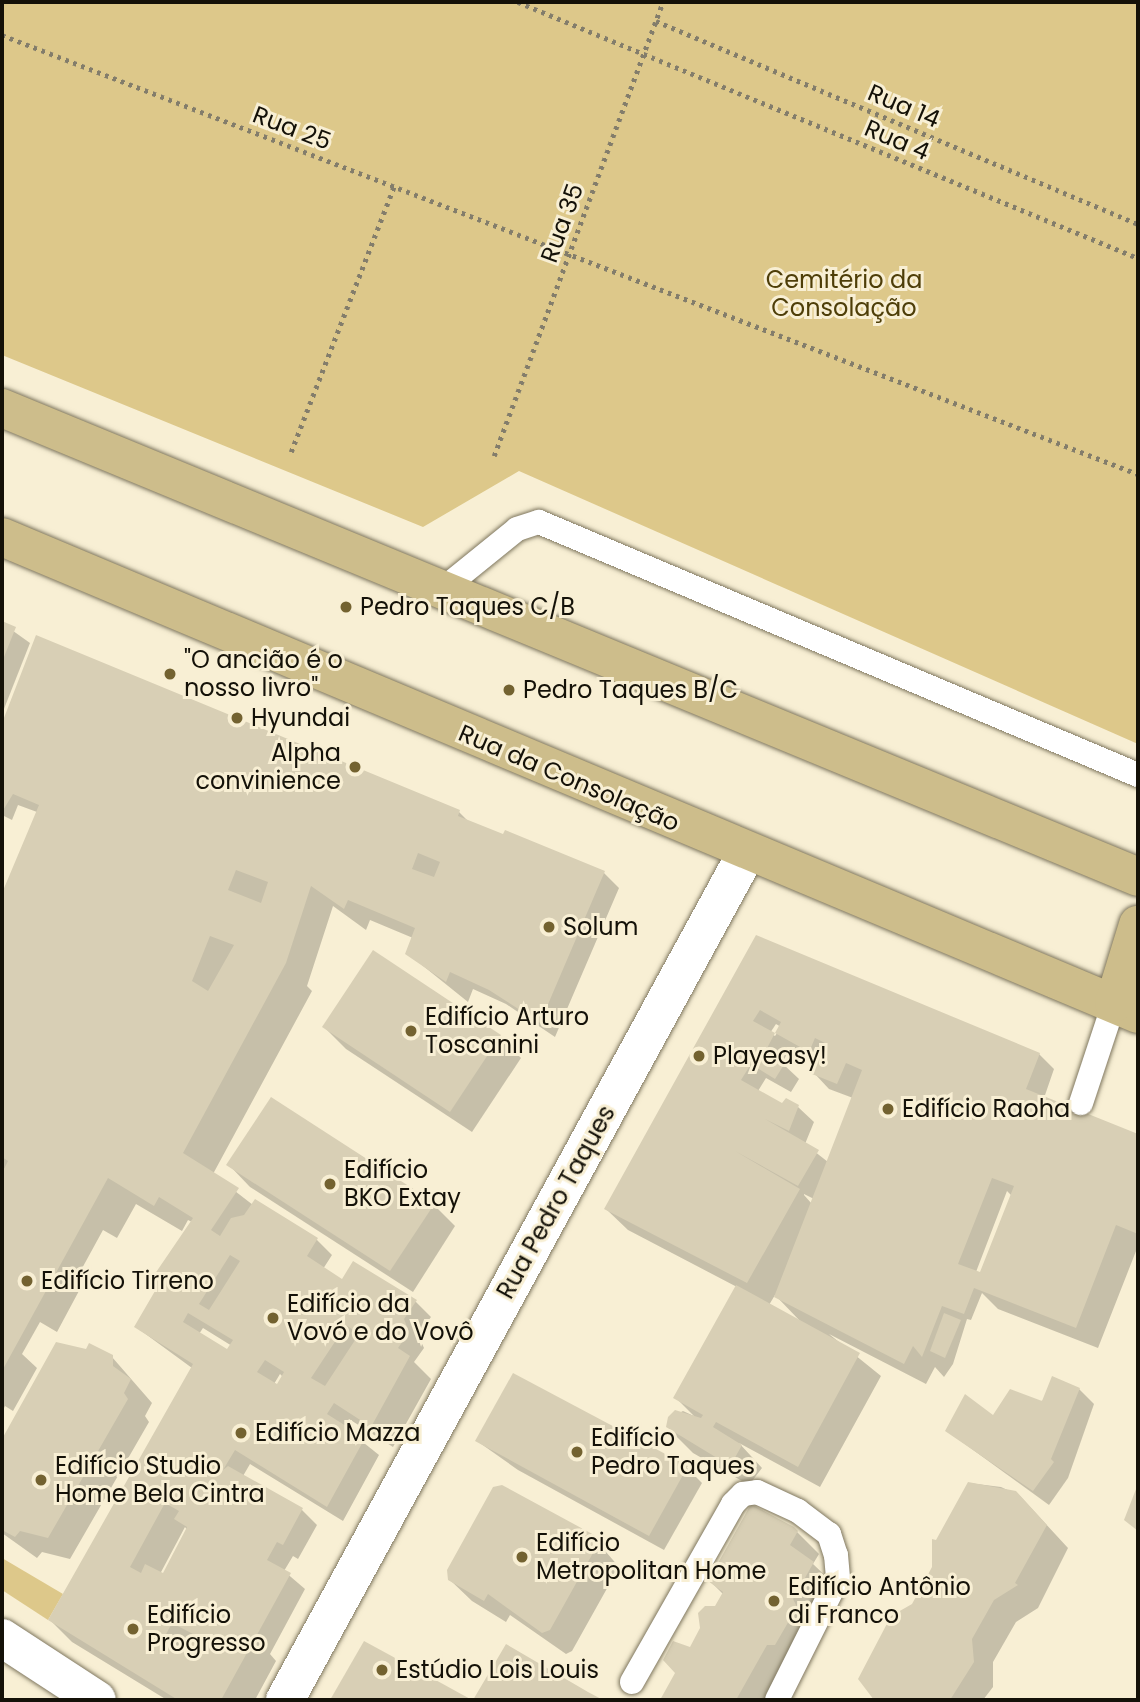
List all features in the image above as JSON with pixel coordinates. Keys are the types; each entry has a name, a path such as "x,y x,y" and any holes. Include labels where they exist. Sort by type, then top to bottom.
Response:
{"main road":[{"path":"2,408 1138,877"},
{"name":"Rua da Consolação","path":"2,537 747,852 1126,1008"},
{"path":"1126,1008 1138,925"}],"street":[{"name":"Rua Pedro Taques","path":"285,1700 747,852"},
{"path":"2,1638 97,1700"}],"lane":[{"path":"443,589 517,529 539,522 1138,775"},
{"path":"1081,1103 1126,1008"},
{"path":"632,1682 733,1504 743,1494 757,1492 798,1511 829,1534 836,1555 838,1578 776,1700"}],"path":[{"name":"Rua 4","path":"518,2 1138,258"},
{"name":"Rua 35","path":"494,456 663,2"},
{"name":"Rua 14","path":"656,21 1138,224"},
{"name":"Rua 25","path":"2,35 1138,474"},
{"path":"291,452 394,186"}],"green space":[{"name":"Cemitério da Consolação","path":"2,2 1138,2 1138,744 519,471 423,527 2,355"},
{"path":"2,1558 63,1594 48,1620 2,1590"}],"building":[{"path":"2,621 16,627 2,662"},
{"path":"36,635 460,810 458,816 503,834 505,830 605,871 540,1023 489,990 450,972 446,982 405,954 415,928 348,900 344,909 311,886 286,963 183,1153 239,1188 211,1230 220,1236 231,1218 244,1215 255,1199 318,1238 307,1256 342,1279 353,1261 417,1300 404,1319 409,1332 398,1348 410,1356 371,1427 334,1403 327,1414 365,1438 327,1507 235,1450 223,1470 228,1466 303,1508 283,1545 277,1542 267,1560 291,1573 221,1700 178,1700 48,1620 193,1364 134,1327 155,1291 146,1287 193,1218 159,1197 154,1206 108,1178 2,1371 2,1173 8,1161 2,1157 2,893 39,805 13,794 2,812 2,723","holes":["418,853 440,862 434,877 412,869","236,870 268,882 261,903 228,890","210,936 234,945 208,991 192,981","230,1255 240,1261 209,1310 199,1304","188,1313 233,1340 227,1349 183,1322","346,1325 359,1334 325,1386 311,1378","265,1360 284,1372 277,1384 257,1372","165,1503 179,1511 174,1519 187,1527 163,1573 145,1564 141,1573 130,1567","172,1623 193,1634 185,1649 164,1638"]},
{"path":"756,935 1040,1053 1026,1089 1138,1134 1138,1234 1116,1225 1076,1328 974,1288 964,1314 942,1306 922,1357 913,1346 904,1364 774,1297 862,1070 846,1063 837,1084 812,1074 825,1043 815,1038 809,1052 775,1033 765,1052 785,1063 775,1079 751,1064 741,1080 782,1103 786,1098 799,1105 789,1131 765,1119 819,1150 798,1186 735,1151 800,1189 747,1283 604,1209","holes":["760,1010 781,1022 775,1033 753,1021","992,1178 1014,1186 980,1272 958,1264"]},
{"name":"Edifício Arturo Toscanini","path":"373,950 501,1035 450,1112 322,1027"},
{"name":"Edifício BKO Extay","path":"271,1097 435,1203 390,1271 226,1165"},
{"path":"736,1285 860,1353 798,1467 716,1422 713,1427 742,1445 732,1463 727,1464 666,1427 668,1417 675,1410 701,1418 703,1415 673,1398"},
{"path":"944,1313 961,1320 945,1358 930,1351"},
{"name":"Edifício Studio Home Bela Cintra","path":"56,1342 86,1349 89,1343 113,1355 113,1366 131,1379 124,1393 128,1399 48,1538 20,1531 15,1537 2,1530 2,1439"},
{"path":"513,1373 688,1466 649,1536 475,1441"},
{"path":"1052,1376 1080,1388 1051,1459 1054,1462 1033,1491 945,1431 965,1394 993,1415 1010,1389 1042,1401"},
{"path":"968,1482 1016,1491 1047,1525 1015,1583 1018,1585 994,1600 972,1639 974,1662 950,1700 874,1700 858,1679 891,1616 912,1604 932,1567 932,1539 936,1540"},
{"path":"1138,1484 1138,1531 1124,1520"},
{"name":"Edifício Metropolitan Home","path":"502,1485 596,1536 598,1544 550,1630 542,1633 488,1594 484,1601 448,1580 447,1570 493,1487"},
{"name":"Edifício Antônio di Franco","path":"751,1504 794,1527 798,1531 790,1545 814,1562 793,1599 797,1607 775,1645 767,1645 736,1700 660,1700 675,1673 663,1660 673,1641 690,1647 700,1628 698,1613 705,1606 715,1606 723,1592 708,1581"},
{"name":"Estúdio Lois Louis","path":"364,1641 432,1678 472,1700 330,1700"},
{"path":"506,1644 588,1692 603,1700 473,1700"}],"place":[{"name":"Pedro Taques C/B","path":"346,607"},
{"name":"\"O ancião é o nosso livro\"","path":"170,674"},
{"name":"Pedro Taques B/C","path":"509,690"},
{"name":"Hyundai","path":"237,718"},
{"name":"Alpha convinience","path":"355,767"},
{"name":"Solum","path":"549,927"},
{"name":"Edifício Arturo Toscanini","path":"411,1031"},
{"name":"Playeasy!","path":"699,1056"},
{"name":"Edifício Raoha","path":"888,1109"},
{"name":"Edifício BKO Extay","path":"330,1184"},
{"name":"Edifício Tirreno","path":"27,1281"},
{"name":"Edifício da Vovó e do Vovô","path":"273,1318"},
{"name":"Edifício Mazza","path":"241,1433"},
{"name":"Edifício Pedro Taques","path":"577,1452"},
{"name":"Edifício Studio Home Bela Cintra","path":"41,1480"},
{"name":"Edifício Metropolitan Home","path":"522,1557"},
{"name":"Edifício Antônio di Franco","path":"774,1601"},
{"name":"Edifício Progresso","path":"133,1629"},
{"name":"Estúdio Lois Louis","path":"382,1670"}]}
